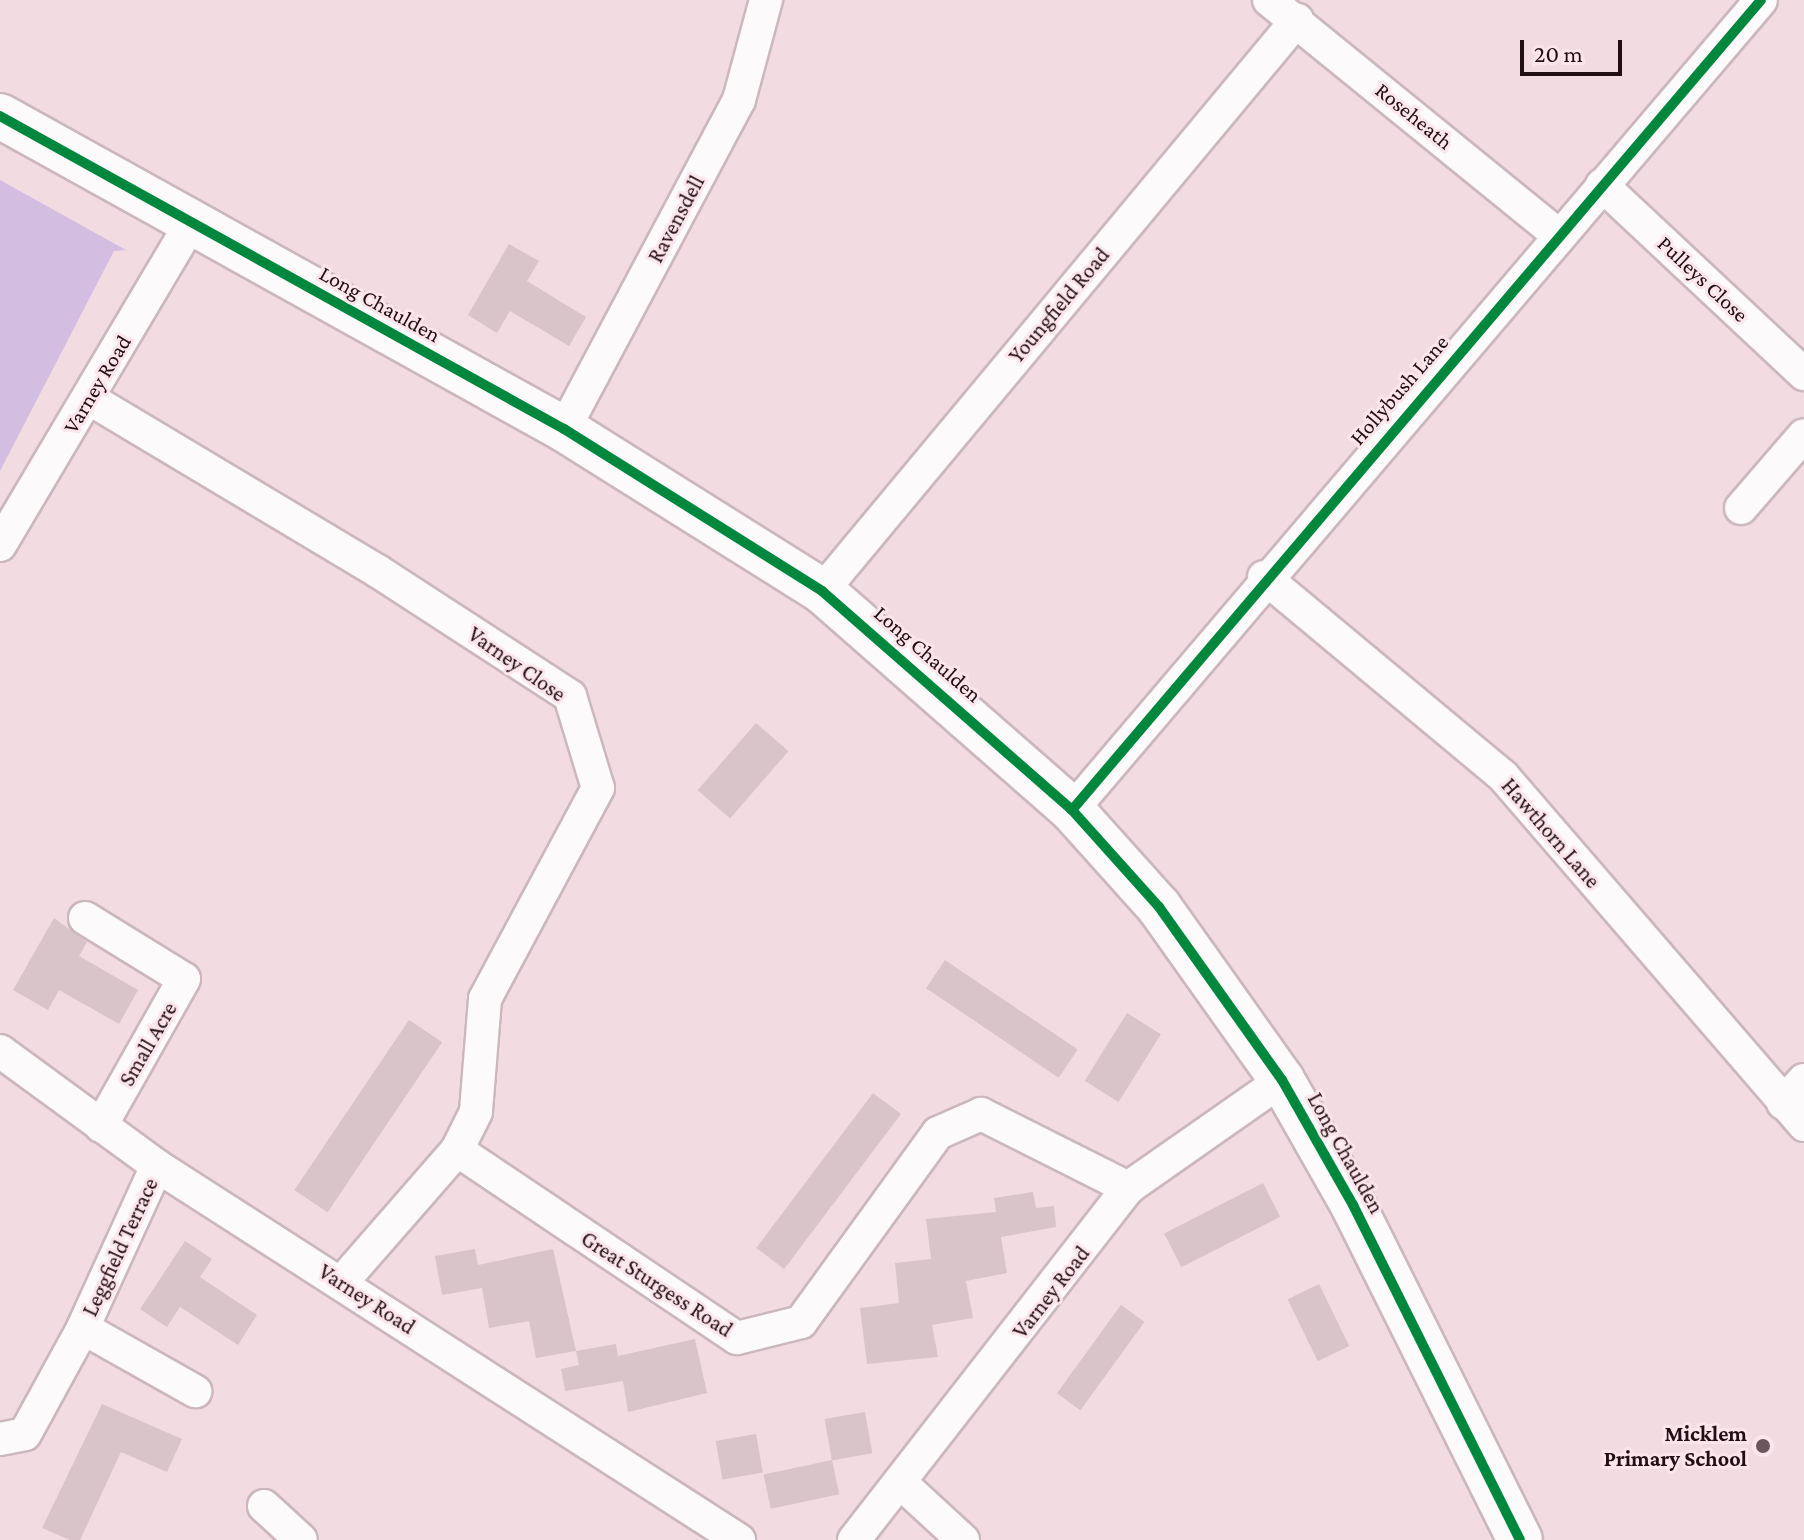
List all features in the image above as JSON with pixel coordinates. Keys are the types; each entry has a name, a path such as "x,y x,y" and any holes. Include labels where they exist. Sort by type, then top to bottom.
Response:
{"street":[{"name":"Ravensdell","path":"564,429 739,100 766,0"},
{"name":"Roseheath","path":"1269,0 1558,235"},
{"name":"Hollybush Lane","path":"1072,810 1264,577 1761,0"},
{"name":"Youngfield Road","path":"822,591 1297,20"},
{"name":"Long Chaulden","path":"0,116 564,429 822,591 1072,810 1159,907 1282,1080 1353,1205 1520,1540"},
{"name":"Pulleys Close","path":"1602,185 1804,374"},
{"name":"Varney Road","path":"0,545 90,399 192,222"},
{"name":"Varney Close","path":"90,399 570,696 598,788 485,999 476,1112 457,1150"},
{"path":"1741,508 1804,435"},
{"name":"Hawthorn Lane","path":"1264,577 1503,776 1797,1102"},
{"name":"Small Acre","path":"85,918 184,979 101,1126"},
{"name":"Varney Road","path":"0,1051 157,1166 342,1282 739,1540"},
{"name":"Varney Road","path":"854,1540 902,1484 1128,1188 1282,1080"},
{"name":"Great Sturgess Road","path":"457,1150 737,1338 801,1322 938,1133 981,1114 1128,1188"},
{"path":"342,1282 457,1150"},
{"name":"Leggfield Terrace","path":"0,1439 25,1434 83,1328 157,1166"},
{"name":"Leggfield Terrace","path":"83,1328 195,1391"},
{"path":"902,1484 963,1540"},
{"path":"264,1506 301,1540"}],"shaded area":[{"path":"0,180 126,250 114,251 0,471"}],"building":[{"path":"509,244 539,261 527,281 586,317 569,346 510,311 497,333 468,315"},
{"path":"756,723 788,751 730,818 698,790"},
{"path":"54,918 87,942 79,956 138,990 119,1024 59,990 48,1010 13,990"},
{"path":"945,960 1078,1049 1059,1078 926,988"},
{"path":"1127,1013 1161,1034 1119,1102 1085,1081"},
{"path":"409,1020 442,1042 328,1212 294,1190"},
{"path":"873,1093 901,1114 784,1269 756,1248"},
{"path":"1263,1183 1280,1217 1181,1267 1164,1233"},
{"path":"1033,1192 1036,1208 1054,1206 1056,1227 1001,1237 1007,1273 966,1281 973,1318 932,1325 938,1357 867,1364 860,1308 899,1303 895,1263 931,1259 926,1219 996,1212 994,1198"},
{"path":"185,1241 212,1259 200,1277 257,1315 238,1345 180,1307 167,1327 140,1309"},
{"path":"475,1249 478,1265 553,1249 576,1351 536,1358 529,1321 489,1328 482,1288 442,1295 435,1256"},
{"path":"1319,1284 1349,1346 1318,1361 1288,1299"},
{"path":"1121,1305 1144,1322 1080,1410 1057,1393"},
{"path":"695,1339 707,1393 628,1412 623,1381 565,1391 561,1369 579,1365 576,1351 616,1344 618,1356"},
{"path":"102,1404 182,1439 167,1472 121,1452 80,1540 70,1540 42,1528"},
{"path":"865,1412 872,1453 832,1460 825,1419"},
{"path":"756,1434 763,1472 722,1480 716,1441"},
{"path":"832,1460 839,1494 771,1509 764,1475"}],"cycle path":[{"path":"1072,810 1761,0"},
{"path":"0,116 564,429 822,591 1072,810 1159,907 1282,1080 1353,1205 1520,1540"}],"place":[{"name":"Micklem Primary School","path":"1763,1446"}]}
